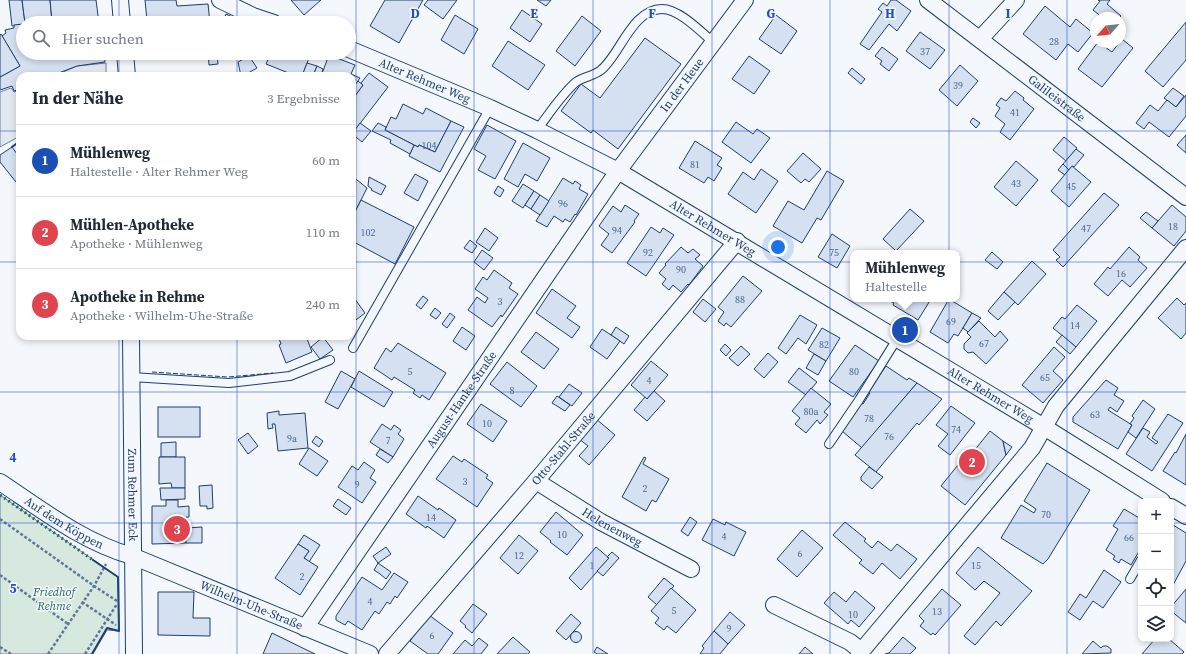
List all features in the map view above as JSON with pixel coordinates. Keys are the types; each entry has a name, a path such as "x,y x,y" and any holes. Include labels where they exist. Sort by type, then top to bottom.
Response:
{"street":[{"path":"120,0 121,16"},
{"path":"220,0 253,16"},
{"name":"In der Heue","path":"618,171 745,0"},
{"name":"Galileistraße","path":"928,0 1186,197"},
{"path":"980,39 1016,0"},
{"name":"Alter Rehmer Weg","path":"356,52 490,108 618,171 737,241 1044,427 1156,498"},
{"path":"126,60 127,72"},
{"name":"August-Hanke-Straße","path":"305,628 618,171"},
{"name":"Otto-Stahl-Straße","path":"387,654 536,481 737,241"},
{"path":"774,604 850,642 860,652 1032,448 1056,406 1186,248"},
{"name":"Zum Rehmer Eck","path":"131,340 134,654"},
{"name":"Helenenweg","path":"536,481 601,522 691,568"},
{"name":"Auf dem Köppen","path":"0,482 66,527 113,551 132,556"},
{"name":"Alter Rehmer Weg","path":"1174,509 1186,516"},
{"name":"Wilhelm-Uhe-Straße","path":"132,556 370,654"}],"lane":[{"path":"537,130 577,81 601,70 632,27 648,13 661,9 672,11 684,18 713,42"},
{"path":"353,348 490,108"},
{"path":"828,444 859,400 898,339"},
{"path":"131,377 230,383 290,376 330,360"},
{"path":"1130,579 1138,565"}],"path":[{"path":"0,520 118,602 134,602"},
{"path":"48,654 94,586 113,551"},
{"path":"0,575 68,624"},
{"path":"82,602 119,627"},
{"path":"85,654 118,602"},
{"path":"0,646 11,654"}],"green space":[{"name":"Friedhof Rehme","path":"0,495 118,577 119,631 107,630 93,654 0,654"}],"shaded area":[{"path":"106,63 106,72 63,72 77,66"},
{"path":"11,88 14,92 16,91 16,138 0,147 0,92"}],"building":[{"path":"9,0 22,0 24,16 16,16 16,25 12,26"},
{"path":"22,0 50,0 52,16 24,16"},
{"path":"50,0 96,0 98,16 52,16"},
{"path":"145,0 176,0 177,6 208,4 209,16 147,16"},
{"path":"291,0 321,0 304,15"},
{"path":"385,0 423,0 399,43 370,26"},
{"path":"428,0 457,0 443,19 424,5"},
{"path":"537,0 551,0 546,6"},
{"path":"891,0 896,0 911,11 897,31 889,24 869,50 860,44 882,12 878,9 883,3 887,6"},
{"path":"1098,0 1110,0 1107,4 1116,12 1096,12 1093,10 1100,1"},
{"path":"1045,6 1070,27 1076,19 1090,31 1090,37 1078,52 1068,44 1056,60 1023,34"},
{"path":"522,10 542,24 530,42 510,28"},
{"path":"455,15 478,29 464,54 441,40"},
{"path":"776,15 797,31 781,54 759,39"},
{"path":"582,16 601,31 575,66 556,51"},
{"path":"1186,22 1186,60 1163,87 1145,71"},
{"path":"14,25 16,25 16,59 2,36 6,33 5,30 14,28"},
{"path":"920,32 945,50 930,69 906,51"},
{"path":"1,34 20,66 0,77"},
{"path":"645,38 681,64 618,149 593,130 591,133 561,111 581,84 600,98"},
{"path":"508,41 545,65 528,90 492,66"},
{"path":"1126,42 1133,48 1102,87 1078,69 1094,48 1106,48 1112,52 1115,48 1126,48"},
{"path":"882,47 898,59 889,71 880,64 882,61 875,56"},
{"path":"749,56 770,71 754,94 732,79"},
{"path":"16,60 105,60 105,62 77,66 61,72 16,72 16,90 14,91 12,86 0,90 0,77 20,66"},
{"path":"209,60 218,60 218,64 209,65"},
{"path":"242,60 252,60 257,68 250,72 240,72 238,62"},
{"path":"268,60 308,60 304,72 286,72 266,64"},
{"path":"327,60 342,60 355,65 352,72 323,72"},
{"path":"307,63 317,66 315,72 304,72"},
{"path":"960,65 978,81 957,106 939,90"},
{"path":"317,66 323,69 322,72 315,72"},
{"path":"852,68 865,79 861,84 848,73"},
{"path":"369,73 388,87 356,129 356,95 363,85 361,83"},
{"path":"356,76 360,78 356,84"},
{"path":"358,81 363,85 356,95 356,84"},
{"path":"1173,88 1184,96 1176,107 1164,98"},
{"path":"1015,91 1034,109 1010,140 1000,132 1005,124 995,116 1000,108 996,105 1001,98 1006,101"},
{"path":"1186,95 1186,116 1169,137 1149,122 1144,129 1136,123 1150,105 1158,111 1167,100 1176,107"},
{"path":"403,104 423,114 426,108 451,121 435,152 419,145 418,147 385,130 391,117 396,119"},
{"path":"973,118 980,123 976,128 970,122"},
{"path":"451,121 464,127 440,172 409,156 414,145 418,147 419,145 435,152"},
{"path":"736,122 753,134 757,129 770,138 751,163 722,142"},
{"path":"360,123 371,131 362,142 356,137 356,128"},
{"path":"378,123 386,127 385,130 414,145 410,154 390,143 391,140 372,131"},
{"path":"487,125 516,141 495,179 478,170 486,156 474,149"},
{"path":"1186,135 1186,153 1177,145"},
{"path":"1064,137 1077,148 1066,161 1053,150"},
{"path":"695,141 722,158 717,165 722,168 714,181 708,177 704,183 679,168"},
{"path":"523,143 550,158 537,181 525,174 518,187 504,179"},
{"path":"12,147 16,152 16,182 0,162 0,155"},
{"path":"1076,149 1084,155 1074,167 1072,166 1069,170 1063,164"},
{"path":"803,153 821,169 809,182 805,179 801,183 787,171"},
{"path":"1016,161 1038,180 1016,206 994,187"},
{"path":"1063,164 1069,170 1065,175 1058,170"},
{"path":"1072,166 1091,182 1069,207 1051,191"},
{"path":"761,169 778,181 756,213 728,194 743,172 754,180"},
{"path":"827,171 844,181 821,220 817,218 802,243 773,226 788,201 804,210"},
{"path":"415,174 428,181 418,201 404,193"},
{"path":"369,177 386,186 381,195 371,190 372,189 368,186"},
{"path":"563,178 573,184 575,181 581,185 579,189 588,194 576,215 575,214 570,222 565,219 563,222 554,216 547,227 536,221"},
{"path":"356,179 367,188 356,210"},
{"path":"523,184 534,191 523,208 512,201"},
{"path":"498,186 504,190 500,197 494,193"},
{"path":"534,191 540,195 531,209 525,205"},
{"path":"1104,193 1119,205 1063,267 1056,260 1060,257 1053,250"},
{"path":"540,195 549,201 540,215 531,209"},
{"path":"361,200 414,227 395,264 356,243 356,210"},
{"path":"625,205 639,214 634,221 635,222 612,253 601,245 609,234 599,226 613,206 621,212"},
{"path":"1172,205 1186,217 1186,231 1174,246 1152,228"},
{"path":"910,209 924,221 897,250 895,250 883,239"},
{"path":"1146,212 1158,221 1152,228 1140,218"},
{"path":"651,227 660,233 663,228 674,235 646,276 627,263"},
{"path":"485,228 498,238 489,251 476,242"},
{"path":"832,234 850,246 837,268 818,257"},
{"path":"470,240 477,246 472,253 464,248"},
{"path":"681,247 688,253 693,249 700,255 695,259 703,266 689,285 688,284 681,292 673,285 669,290 662,284 666,279 659,273 666,265 665,264"},
{"path":"1129,247 1140,257 1138,260 1147,268 1130,287 1122,280 1108,296 1094,284 1108,267 1110,269"},
{"path":"482,250 493,258 484,270 474,262"},
{"path":"992,252 1003,262 997,269 985,260"},
{"path":"1032,261 1046,274 1018,305 1004,292"},
{"path":"494,270 512,283 509,288 518,294 502,317 501,315 492,327 468,310 477,297 485,303 488,298 475,289 483,277 487,280"},
{"path":"743,276 762,291 731,327 726,323 724,326 718,321 724,312 718,307"},
{"path":"552,289 576,306 567,318 580,327 572,338 536,313"},
{"path":"1004,292 1015,302 998,320 988,311"},
{"path":"423,296 428,300 421,309 416,305"},
{"path":"1177,298 1184,305 1186,303 1186,333 1181,339 1158,318"},
{"path":"703,299 716,309 705,322 693,312"},
{"path":"356,301 365,313 356,320"},
{"path":"892,302 929,302 918,320 893,305 894,303"},
{"path":"947,302 954,302 972,313 958,336 954,334 948,343 930,332"},
{"path":"1077,305 1097,321 1076,347 1053,328 1062,317 1065,319"},
{"path":"435,308 441,313 436,319 430,315"},
{"path":"450,313 455,317 447,328 442,324"},
{"path":"972,313 981,318 968,332 963,328"},
{"path":"800,315 817,325 806,344 798,338 786,354 778,348"},
{"path":"979,321 995,337 1000,331 1008,340 986,364 973,352 968,353 964,349 964,344 971,337 967,333"},
{"path":"462,327 475,336 466,350 453,341"},
{"path":"616,327 629,336 624,344 611,335"},
{"path":"822,328 840,338 826,361 808,350"},
{"path":"602,329 620,341 607,359 590,347"},
{"path":"536,332 559,349 544,369 521,352"},
{"path":"1062,335 1076,347 1070,354 1056,342"},
{"path":"280,340 308,340 312,352 286,363 279,345 281,344"},
{"path":"319,340 325,340 333,350 320,359 311,347"},
{"path":"398,343 446,373 429,400 422,395 420,398 413,393 415,390 394,377 392,380 374,368 386,348 391,352"},
{"path":"725,344 731,350 726,356 720,350"},
{"path":"855,345 879,361 853,397 829,381"},
{"path":"741,346 750,354 738,366 729,358"},
{"path":"1054,347 1065,357 1053,371 1063,380 1043,403 1022,385"},
{"path":"768,353 778,362 764,378 754,369"},
{"path":"814,354 826,361 818,375 806,368"},
{"path":"651,361 668,375 647,399 631,385"},
{"path":"507,362 537,386 521,407 490,384"},
{"path":"886,366 907,380 909,378 917,383 862,448 842,431 861,403 863,404 870,393 868,392"},
{"path":"799,368 817,382 806,395 788,382"},
{"path":"341,371 355,379 338,409 325,402"},
{"path":"359,371 393,392 384,407 351,387"},
{"path":"1106,380 1118,388 1114,395 1124,401 1117,412 1110,407 1108,410 1132,425 1118,449 1073,422 1073,417"},
{"path":"917,383 942,399 919,425 917,423 876,472 855,455"},
{"path":"569,384 582,393 572,406 559,397"},
{"path":"811,388 831,404 824,412 828,415 820,424 817,420 806,433 795,424 800,418 792,411"},
{"path":"654,391 665,401 647,421 634,410 645,397 647,399"},
{"path":"557,396 570,405 565,411 552,403"},
{"path":"1143,400 1155,409 1136,438 1128,432 1132,425 1130,424 1134,418 1132,416"},
{"path":"481,404 507,421 493,442 467,424"},
{"path":"951,406 975,423 950,455 938,446 948,434 936,425"},
{"path":"158,407 200,407 200,437 158,437"},
{"path":"279,411 279,415 305,413 308,448 278,451 275,424 272,424 273,428 268,429 267,413"},
{"path":"1168,414 1183,423 1152,471 1126,454 1143,428 1150,432 1147,437 1156,444 1158,442 1152,438"},
{"path":"595,418 615,435 589,465 579,456 588,446 578,438"},
{"path":"382,424 391,430 394,425 401,430 398,434 404,439 393,457 370,442"},
{"path":"990,431 1003,441 1006,455 965,505 941,486 970,450 973,452"},
{"path":"248,433 258,446 248,454 238,440"},
{"path":"1186,434 1186,485 1163,471 1175,452 1176,453"},
{"path":"316,436 323,441 319,447 312,442"},
{"path":"1003,441 1012,447 1006,455"},
{"path":"176,442 176,457 161,457 161,443"},
{"path":"309,448 328,461 317,476 299,464"},
{"path":"380,449 393,457 388,463 376,455"},
{"path":"453,456 462,462 464,459 488,475 486,478 493,483 477,507 436,479"},
{"path":"159,457 185,457 185,488 172,488 171,483 159,484"},
{"path":"644,457 646,458 643,464 669,479 656,502 652,500 646,511 622,497"},
{"path":"364,462 375,470 370,478 376,482 362,503 338,487 352,466 358,470"},
{"path":"1047,463 1090,490 1048,559 1043,564 1001,538 1021,505 1034,513 1036,509 1024,501"},
{"path":"869,467 883,477 872,489 861,480 861,477"},
{"path":"212,485 213,508 207,509 207,506 200,506 199,486"},
{"path":"160,488 185,488 185,499 161,500"},
{"path":"418,496 456,520 444,538 406,514"},
{"path":"338,499 351,508 346,515 333,506"},
{"path":"166,500 178,500 178,507 189,506 189,517 186,517 186,543 152,544 152,506 166,506"},
{"path":"1124,509 1138,517 1138,553 1131,565 1121,559 1119,563 1113,559 1115,556 1106,550 1118,529 1113,526"},
{"path":"556,512 583,535 567,555 540,532"},
{"path":"690,517 697,522 688,536 681,531"},
{"path":"713,519 725,525 726,522 746,532 734,556 702,540"},
{"path":"845,522 866,539 864,541 872,548 878,541 891,551 897,544 917,559 900,579 882,563 873,574 859,563 862,560 833,535"},
{"path":"1174,526 1186,533 1186,561 1174,583"},
{"path":"202,527 202,543 186,543 186,528"},
{"path":"802,530 823,548 797,577 777,559"},
{"path":"304,535 320,545 309,562 304,558 309,551 298,544"},
{"path":"519,535 538,551 518,574 500,558"},
{"path":"298,544 309,551 304,558 318,567 300,595 275,578"},
{"path":"386,547 391,554 378,563 373,556"},
{"path":"596,547 609,558 581,590 569,578"},
{"path":"978,547 1032,591 1001,626 996,621 975,645 964,636 1000,593 984,581 975,590 956,573"},
{"path":"612,552 619,558 603,576 597,571 609,558 607,557"},
{"path":"378,563 391,572 386,579 374,570"},
{"path":"1104,570 1121,582 1103,608 1093,601 1080,620 1068,612 1080,594 1086,598"},
{"path":"394,573 408,582 397,598 395,596 390,604 387,602 379,614 375,611 362,630 348,621 345,625 336,620 336,616 362,577 382,590"},
{"path":"664,578 674,586 657,605 648,597"},
{"path":"671,588 696,610 676,633 667,626 664,630 655,623 659,618 651,611"},
{"path":"942,589 961,605 935,635 933,633 931,635 920,626 924,621 919,616"},
{"path":"1186,589 1186,623 1174,613 1174,603"},
{"path":"855,591 875,608 859,627 851,620 848,624 824,603 834,592 846,602"},
{"path":"158,592 194,592 193,618 210,618 210,636 158,635"},
{"path":"473,604 487,614 472,633 460,621"},
{"path":"730,612 745,625 728,644 714,631"},
{"path":"571,614 581,623 566,640 556,631"},
{"path":"429,615 453,633 438,654 428,654 410,641"},
{"path":"714,631 728,644 720,654 700,654 704,648 702,646"},
{"path":"574,632 578,632 580,633 580,641 574,642 571,639 571,635"},
{"path":"272,633 315,654 263,654"},
{"path":"513,637 530,652 528,654 497,654"},
{"path":"903,637 916,648 910,654 885,654 889,653"},
{"path":"479,638 488,645 481,654 453,654 465,640 472,646"},
{"path":"1093,641 1101,648 1103,646 1107,646 1111,649 1111,653 1082,654"},
{"path":"1152,642 1172,642 1184,652 1182,654 1142,654"},
{"path":"597,647 608,654 597,654 594,652"},
{"path":"805,647 813,654 799,654"}],"hedge":[{"path":"0,495 93,560"}],"fence":[{"path":"152,372 228,377 273,373"}],"wall":[{"path":"12,147 16,144"},
{"path":"92,654 107,628 119,631 118,577 93,560"}],"place":[{"name":"Mühlenweg","path":"905,330"},
{"name":"Mühlen-Apotheke","path":"972,462"},
{"name":"Apotheke in Rehme","path":"177,529"}]}
